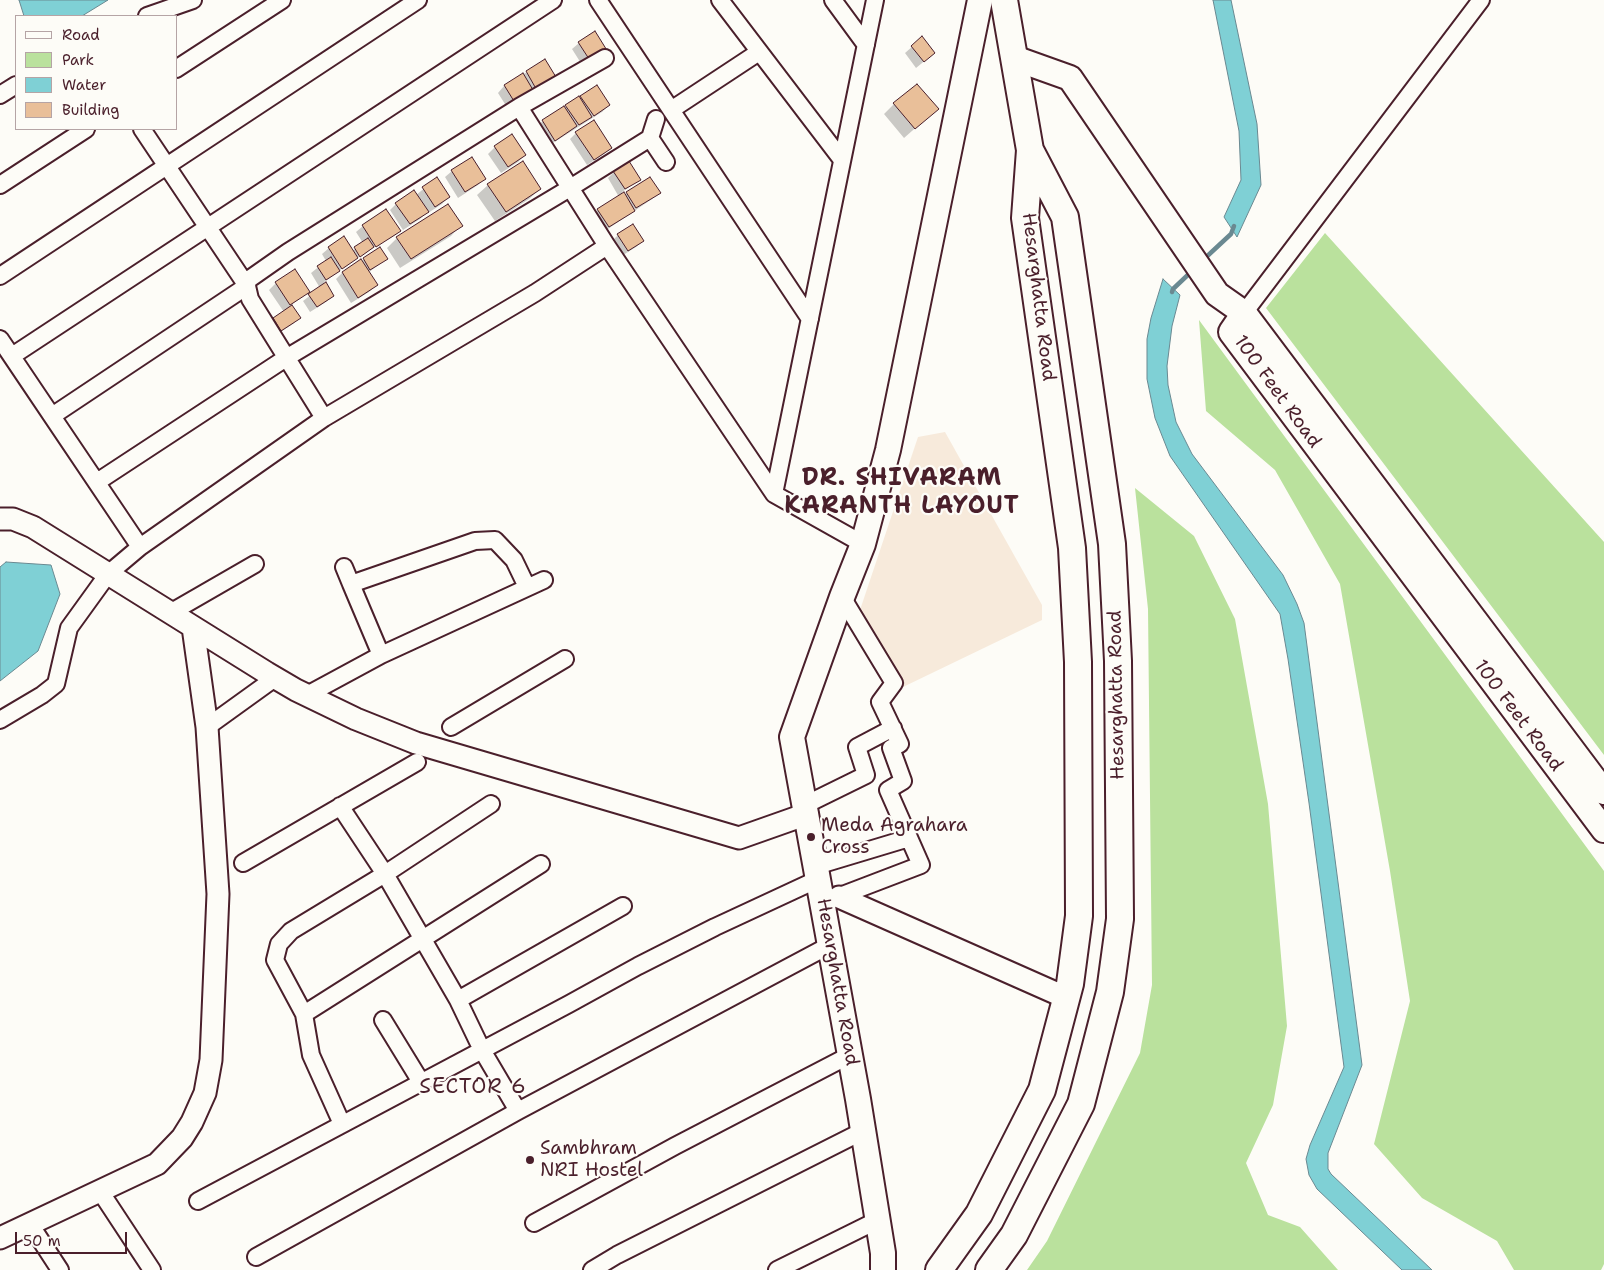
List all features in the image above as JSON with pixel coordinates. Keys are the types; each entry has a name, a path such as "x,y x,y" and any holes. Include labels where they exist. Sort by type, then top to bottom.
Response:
{"main road":[{"name":"Hesarghatta Road","path":"883,1270 883,1253 878,1220 830,945 824,887 806,810 792,737 842,596 863,544 888,450 980,0"},
{"path":"1004,0 1030,150"},
{"path":"1014,58 1070,78 1217,294 1244,312"},
{"name":"Hesarghatta Road","path":"939,1270 979,1214 1042,1090 1067,998 1080,916 1078,662 1072,548 1025,218 1030,150"},
{"name":"Hesarghatta Road","path":"989,1270 1014,1236 1080,1104 1110,992 1120,918 1118,662 1112,544 1065,217 1030,150"},
{"name":"100 Feet Road","path":"1604,792 1244,312 1231,332 1604,830"}],"street":[{"path":"150,15 192,0"},
{"path":"178,68 282,0"},
{"path":"0,276 418,0"},
{"path":"12,356 553,0"},
{"path":"598,0 810,319"},
{"path":"720,0 842,160"},
{"path":"833,0 866,45"},
{"path":"774,494 875,0"},
{"path":"1244,312 1481,0"},
{"path":"671,110 759,52"},
{"path":"52,416 247,286 248,280 288,252 519,107 606,58"},
{"path":"0,95 15,86"},
{"path":"519,107 608,246 774,494 863,544"},
{"path":"96,482 286,358 650,138 656,119"},
{"path":"0,185 84,130"},
{"path":"143,130 247,286 250,298 324,418"},
{"path":"650,138 666,162"},
{"path":"0,720 42,695 56,684 69,628 108,574 140,547 324,418 535,293 608,246"},
{"path":"0,339 140,547"},
{"path":"0,519 13,519 26,523 275,678 356,719 416,743 739,838 806,810 866,775 857,747 893,728"},
{"path":"351,584 475,541 495,540 514,560 527,587"},
{"path":"170,613 255,564"},
{"path":"344,567 381,655"},
{"path":"307,695 381,655 544,580"},
{"path":"824,887 921,865 888,790 903,781 891,748 900,744 880,702 894,683 842,596"},
{"path":"0,1238 157,1164 170,1152 192,1122 205,1093 211,1060 218,894 207,727 193,627"},
{"path":"451,727 565,659"},
{"path":"207,727 275,678"},
{"path":"243,863 417,762"},
{"path":"342,1124 311,1055 304,1014 275,960 279,944 291,931 386,874 491,804"},
{"path":"340,806 386,874 458,1000 482,1050 518,1111"},
{"path":"824,887 909,838"},
{"path":"304,1014 541,864"},
{"path":"198,1201 638,966 714,927 814,881 1067,998"},
{"path":"458,1000 623,906"},
{"path":"256,1257 518,1111 830,945"},
{"path":"383,1020 421,1082"},
{"path":"534,1223 850,1054"},
{"path":"592,1270 617,1255 863,1131"},
{"path":"100,1191 152,1270"},
{"path":"777,1270 878,1220"},
{"path":"30,1224 60,1270"}],"shaded area":[{"path":"945,432 1042,605 1042,620 903,687 860,610 918,437"}],"green space":[{"path":"1325,233 1604,542 1604,755 1266,308"},
{"path":"1199,320 1604,871 1604,1264 1601,1270 1514,1270 1497,1241 1422,1198 1374,1144 1410,1001 1390,871 1340,584 1275,470 1206,411"},
{"path":"1135,488 1194,536 1235,619 1268,804 1287,1026 1273,1105 1246,1163 1268,1215 1300,1227 1338,1270 1027,1270 1047,1241 1140,1053 1152,985 1148,609"}],"water":[{"path":"19,0 108,0 84,15 24,15"},
{"path":"1213,0 1231,0 1257,124 1261,185 1237,237 1224,217 1241,180 1239,131"},
{"path":"1163,279 1180,295 1172,326 1167,366 1168,385 1176,422 1192,454 1283,575 1304,623 1362,1065 1328,1153 1328,1169 1432,1270 1402,1270 1317,1189 1309,1175 1306,1159 1310,1145 1344,1067 1288,659 1280,614 1170,456 1155,418 1147,379 1147,339 1151,318"},
{"path":"6,562 51,565 60,594 38,651 0,681 0,567"}],"building":[{"path":"595,31 608,52 591,62 578,42"},
{"path":"922,36 935,53 924,62 911,46"},
{"path":"545,59 559,82 539,94 526,71"},
{"path":"523,73 536,95 517,106 504,85"},
{"path":"917,84 939,109 915,129 893,103"},
{"path":"597,85 610,105 594,116 580,96"},
{"path":"579,96 592,117 579,125 565,105"},
{"path":"564,106 577,126 555,141 542,120"},
{"path":"594,120 612,148 594,160 575,132"},
{"path":"512,134 526,155 508,167 494,146"},
{"path":"472,157 486,179 465,192 451,170"},
{"path":"523,161 541,189 506,212 487,184"},
{"path":"629,161 641,180 625,189 613,171"},
{"path":"437,177 450,197 435,207 422,187"},
{"path":"650,177 661,193 636,208 626,192"},
{"path":"414,190 429,212 410,224 395,203"},
{"path":"624,192 635,211 609,227 597,209"},
{"path":"448,204 463,226 411,259 396,237"},
{"path":"386,209 401,231 376,247 362,225"},
{"path":"633,224 644,241 628,251 617,234"},
{"path":"344,236 358,258 342,269 328,247"},
{"path":"368,238 374,247 360,257 354,247"},
{"path":"380,247 388,259 370,270 363,258"},
{"path":"331,257 340,271 326,280 317,266"},
{"path":"361,259 378,285 358,298 342,272"},
{"path":"295,269 310,292 290,305 275,282"},
{"path":"326,282 334,296 317,307 308,294"},
{"path":"292,305 301,318 281,331 273,318"}],"waterway":[{"path":"1203,260 1231,234 1234,226"},
{"path":"1172,292 1192,271"}],"place":[{"name":"Meda Agrahara Cross","path":"811,837"},
{"name":"Sambhram NRI Hostel","path":"530,1160"}],"district":[{"name":"DR. SHIVARAM KARANTH LAYOUT","path":"902,493"},
{"name":"SECTOR 6","path":"473,1088"}]}
